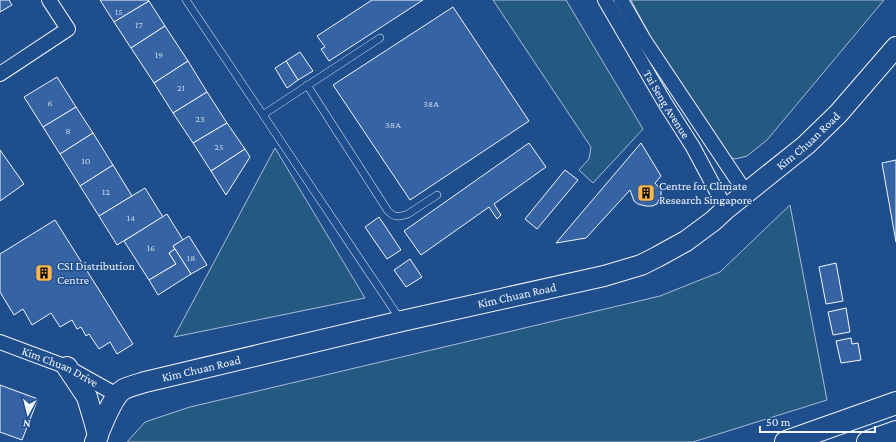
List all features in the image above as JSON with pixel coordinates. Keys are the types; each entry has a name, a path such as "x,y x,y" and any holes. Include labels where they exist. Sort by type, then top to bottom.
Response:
{"main road":[{"name":"Kim Chuan Road","path":"117,395 124,390 145,382 402,321 604,276 657,257 686,241 713,221 806,145 838,114 896,47"},
{"path":"67,367 88,397 97,439"},
{"path":"97,439 117,395"},
{"path":"786,442 896,403"},
{"path":"868,442 896,432"}],"street":[{"path":"0,74 68,28 49,0"},
{"name":"Tai Seng Avenue","path":"605,0 665,103 693,147 726,209"},
{"name":"Tai Seng Avenue","path":"621,0 644,40 746,193"},
{"name":"Kim Chuan Drive","path":"0,342 67,367 117,395"}],"lane":[{"path":"186,0 402,321"},
{"path":"264,114 380,38"},
{"path":"307,85 392,215 402,216 408,214 437,196"}],"shaded area":[{"path":"493,0 566,0 643,129 593,183 579,170 589,159 591,147"},
{"path":"631,0 884,0 767,140 747,156 735,159 715,151 698,126"},
{"path":"275,148 365,298 174,337"},
{"path":"790,205 827,400 693,442 127,442 145,422 190,407 660,296 720,272"}],"building":[{"path":"0,0 9,0 12,5 0,12"},
{"path":"100,0 148,0 149,1 114,22"},
{"path":"372,0 423,0 329,61 321,49 325,47 317,36"},
{"path":"149,1 165,26 131,48 114,22"},
{"path":"453,7 529,121 410,200 333,85"},
{"path":"165,26 188,61 154,83 131,48"},
{"path":"300,52 313,71 298,80 286,61"},
{"path":"188,61 207,92 173,113 154,83"},
{"path":"286,61 298,80 287,88 275,68"},
{"path":"57,77 76,107 43,127 24,97"},
{"path":"207,92 227,123 193,143 173,113"},
{"path":"76,107 93,133 60,154 43,127"},
{"path":"227,123 245,149 211,171 193,143"},
{"path":"93,133 113,165 80,186 60,154"},
{"path":"529,143 546,167 494,204 501,215 497,219 489,207 421,255 404,231"},
{"name":"Centre for Climate Research Singapore","path":"641,143 661,176 655,183 661,190 661,195 657,204 646,206 638,204 634,201 630,190 586,238 556,243"},
{"path":"245,149 250,157 226,195 211,171"},
{"path":"0,150 24,184 0,201"},
{"path":"896,160 896,242 882,163"},
{"path":"113,165 132,196 99,216 80,186"},
{"path":"565,170 578,180 537,229 525,219"},
{"path":"145,188 163,217 117,245 99,216"},
{"path":"167,214 183,240 173,246 175,249 169,253 176,264 149,280 124,241"},
{"path":"379,217 401,250 387,259 365,227"},
{"name":"CSI Distribution Centre","path":"55,220 133,344 117,354 110,342 99,349 89,334 86,336 81,327 77,329 72,320 60,327 51,313 32,325 23,309 14,315 0,292 0,254"},
{"path":"189,236 207,265 191,274 173,246"},
{"path":"175,249 191,274 158,295 149,280 176,264 169,253"},
{"path":"410,259 422,277 406,287 394,270"},
{"path":"836,263 843,301 826,304 819,267"},
{"path":"846,308 850,332 833,335 828,312"},
{"path":"851,338 852,344 858,343 861,360 841,363 836,341"},
{"path":"0,385 38,399 22,440 0,432"}],"place":[{"name":"Centre for Climate Research Singapore","path":"646,193"},
{"name":"CSI Distribution Centre","path":"44,273"}]}
